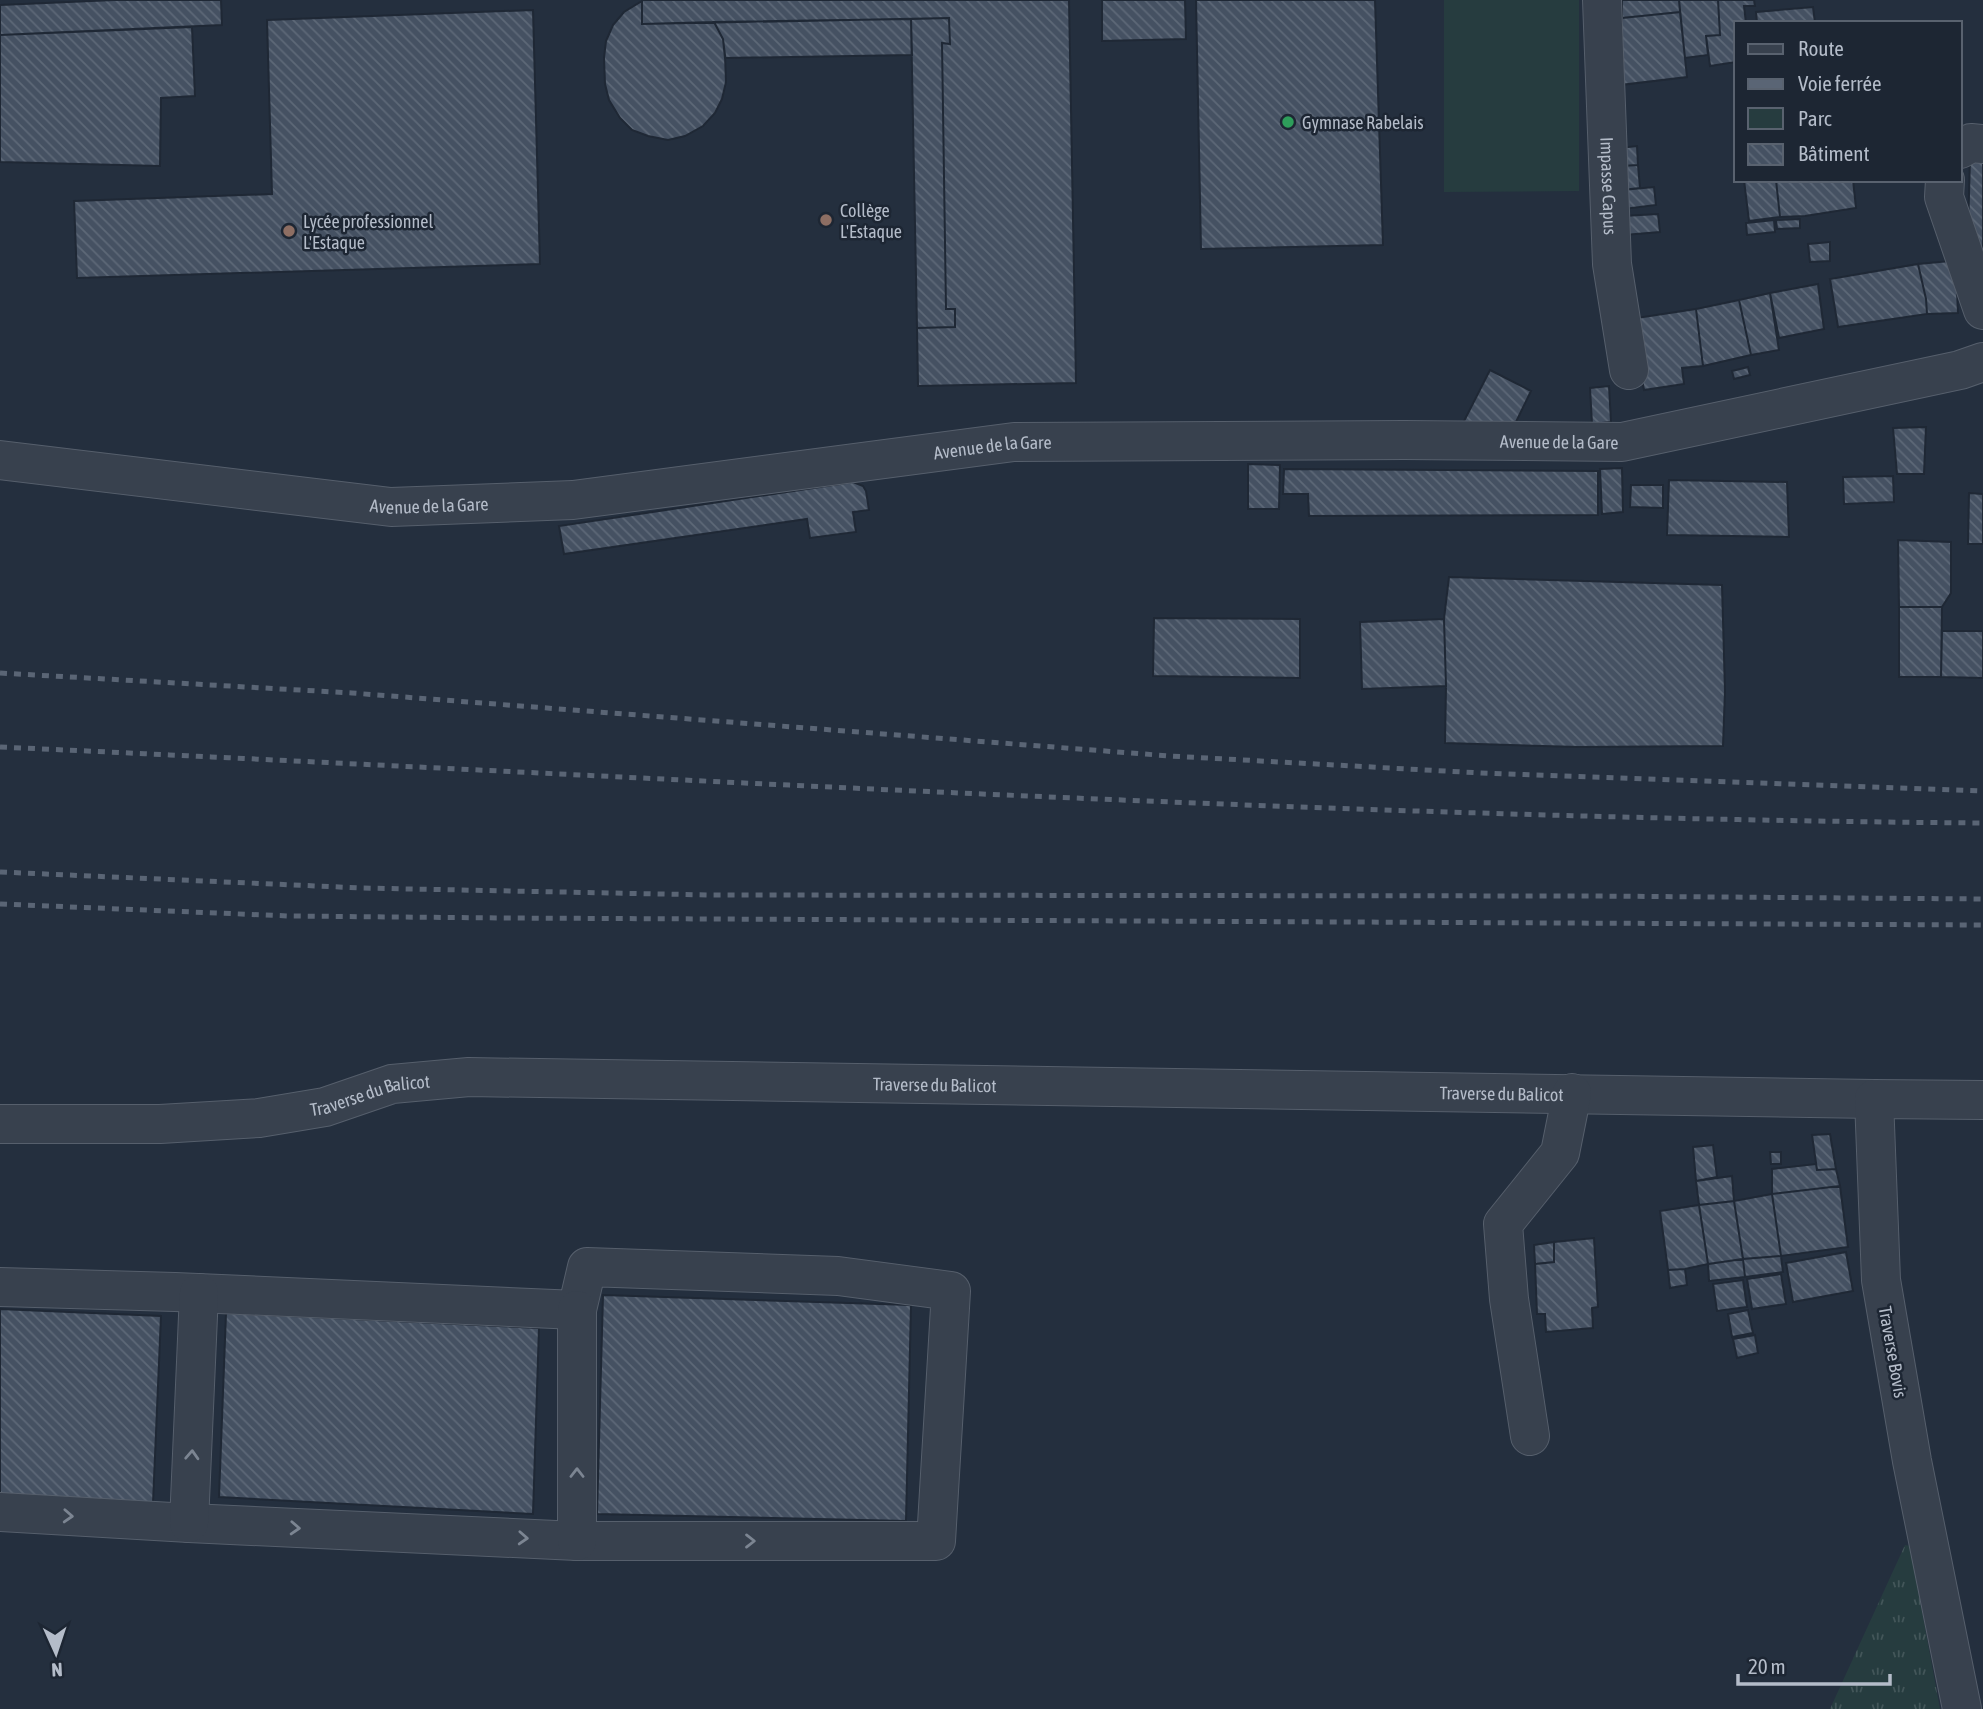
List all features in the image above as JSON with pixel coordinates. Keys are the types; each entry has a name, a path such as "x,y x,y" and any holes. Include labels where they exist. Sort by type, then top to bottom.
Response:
{"street":[{"name":"Impasse Capus","path":"1602,0 1612,264 1629,370"},
{"path":"1962,148 1971,143 1983,144"},
{"path":"1945,182 1944,197 1983,310"},
{"name":"Avenue de la Gare","path":"0,460 391,507 573,500 1014,442 1622,442 1960,370 1983,362"},
{"name":"Traverse du Balicot","path":"0,1124 160,1124 259,1118 325,1107 392,1084 469,1077 1874,1099"},
{"path":"1530,1436 1509,1298 1503,1224 1560,1153 1572,1093"},
{"path":"1874,1099 1983,1100"},
{"name":"Traverse Bovis","path":"1874,1099 1881,1280 1912,1461 1962,1709"},
{"path":"0,1512 576,1541 936,1541 951,1291 838,1276 587,1267 577,1310 576,1541"},
{"path":"0,1287 577,1310"},
{"path":"189,1523 200,1293"}],"green space":[{"path":"1444,0 1579,0 1579,191 1444,192"},
{"path":"1905,1545 1910,1546 1940,1709 1830,1709"}],"building":[{"path":"114,0 221,0 222,25 0,35 0,5"},
{"path":"642,0 1069,0 1076,383 918,386 917,328 955,327 955,309 946,309 942,43 950,44 949,18 642,24"},
{"path":"1102,0 1185,0 1186,39 1102,41"},
{"name":"Gymnase Rabelais","path":"1196,0 1375,0 1383,245 1201,249"},
{"path":"1622,0 1679,0 1680,12 1622,18"},
{"path":"1679,0 1718,0 1720,35 1706,36 1708,55 1685,58"},
{"path":"1718,0 1754,0 1755,6 1744,6 1746,21 1734,21 1734,62 1710,66 1706,36 1720,35"},
{"path":"642,1 642,24 714,22 723,39 726,82 722,99 715,113 703,126 685,136 668,140 632,130 620,118 609,100 605,84 606,41 613,25 624,12"},
{"path":"1813,7 1815,21 1757,21 1756,12"},
{"path":"533,10 540,264 77,278 74,201 272,194 267,20"},
{"path":"1680,12 1687,77 1620,85 1622,18"},
{"path":"949,18 950,44 942,43 946,309 955,309 955,327 917,328 911,19"},
{"path":"911,19 912,55 725,58 723,39 714,22"},
{"path":"192,27 195,96 161,98 160,166 0,162 0,35"},
{"path":"1637,146 1638,165 1621,166 1619,148"},
{"path":"1970,158 1983,159 1983,262 1968,231"},
{"path":"1638,165 1640,188 1622,190 1621,166"},
{"path":"1744,182 1776,182 1780,217 1749,221"},
{"path":"1776,182 1853,182 1856,208 1780,217"},
{"path":"1654,187 1656,205 1624,209 1622,190"},
{"path":"1658,214 1660,232 1624,235 1623,216"},
{"path":"1800,219 1800,228 1777,229 1776,220"},
{"path":"1774,220 1775,232 1747,235 1746,223"},
{"path":"1830,242 1830,261 1810,262 1808,244"},
{"path":"1950,261 1957,291 1958,313 1927,314 1918,264"},
{"path":"1918,264 1927,314 1838,327 1830,279"},
{"path":"1818,284 1824,329 1779,338 1770,293"},
{"path":"1770,293 1779,350 1751,355 1739,300"},
{"path":"1739,300 1751,355 1703,366 1696,309"},
{"path":"1696,309 1703,366 1682,368 1684,384 1644,390 1630,319"},
{"path":"1748,367 1750,375 1734,379 1732,371"},
{"path":"1490,370 1531,391 1515,424 1463,423"},
{"path":"1609,386 1611,422 1592,424 1590,388"},
{"path":"1926,427 1924,474 1897,474 1893,428"},
{"path":"1248,464 1280,465 1279,509 1248,509"},
{"path":"1622,468 1623,512 1602,514 1600,469"},
{"path":"1284,469 1598,471 1598,515 1309,516 1308,494 1283,494"},
{"path":"1893,476 1894,502 1844,504 1843,477"},
{"path":"1669,480 1787,482 1789,537 1667,535"},
{"path":"853,482 863,486 866,491 869,510 853,512 856,532 810,538 807,519 564,554 559,526"},
{"path":"1631,485 1663,485 1663,508 1630,507"},
{"path":"1969,493 1983,494 1983,544 1968,544"},
{"path":"1898,540 1951,542 1951,593 1942,607 1899,607"},
{"path":"1449,577 1722,585 1725,691 1723,746 1578,747 1445,743 1444,619"},
{"path":"1899,607 1942,607 1941,677 1899,677"},
{"path":"1154,618 1300,619 1300,678 1153,676"},
{"path":"1444,619 1446,686 1362,689 1360,622"},
{"path":"1942,631 1983,631 1983,678 1941,677"},
{"path":"1830,1134 1836,1169 1817,1170 1812,1135"},
{"path":"1713,1145 1717,1177 1696,1181 1693,1147"},
{"path":"1770,1152 1781,1152 1781,1164 1771,1164"},
{"path":"1816,1164 1817,1170 1836,1169 1840,1186 1772,1194 1772,1169"},
{"path":"1732,1176 1734,1201 1699,1205 1696,1181"},
{"path":"1840,1186 1848,1247 1781,1256 1772,1194"},
{"path":"1772,1194 1781,1256 1743,1259 1734,1201"},
{"path":"1734,1201 1743,1259 1708,1264 1699,1205"},
{"path":"1699,1205 1708,1264 1668,1270 1660,1211"},
{"path":"1594,1238 1598,1307 1592,1308 1593,1328 1546,1332 1545,1314 1537,1314 1535,1264 1554,1262 1554,1242"},
{"path":"1554,1242 1554,1262 1535,1264 1534,1245"},
{"path":"1846,1252 1853,1291 1793,1302 1786,1263"},
{"path":"1781,1256 1783,1272 1745,1277 1743,1259"},
{"path":"1743,1259 1745,1277 1709,1281 1708,1264"},
{"path":"1685,1269 1687,1285 1670,1288 1668,1270"},
{"path":"1781,1274 1786,1304 1752,1309 1747,1279"},
{"path":"1743,1280 1747,1307 1717,1311 1713,1284"},
{"path":"603,1295 911,1305 906,1521 597,1514"},
{"path":"0,1309 161,1316 153,1503 0,1495"},
{"path":"1748,1310 1753,1333 1732,1337 1728,1314"},
{"path":"226,1313 539,1328 533,1514 219,1497"},
{"path":"1755,1335 1758,1353 1737,1358 1733,1339"}],"railway":[{"path":"0,673 352,693 1170,756 1481,773 1983,791"},
{"path":"0,747 1239,805 1735,820 1983,823"},
{"path":"0,872 362,888 710,895 1983,899"},
{"path":"0,904 289,916 1983,925"}],"place":[{"name":"Gymnase Rabelais","path":"1288,122"},
{"name":"Collège L'Estaque","path":"826,220"},
{"name":"Lycée professionnel L'Estaque","path":"289,231"}]}
